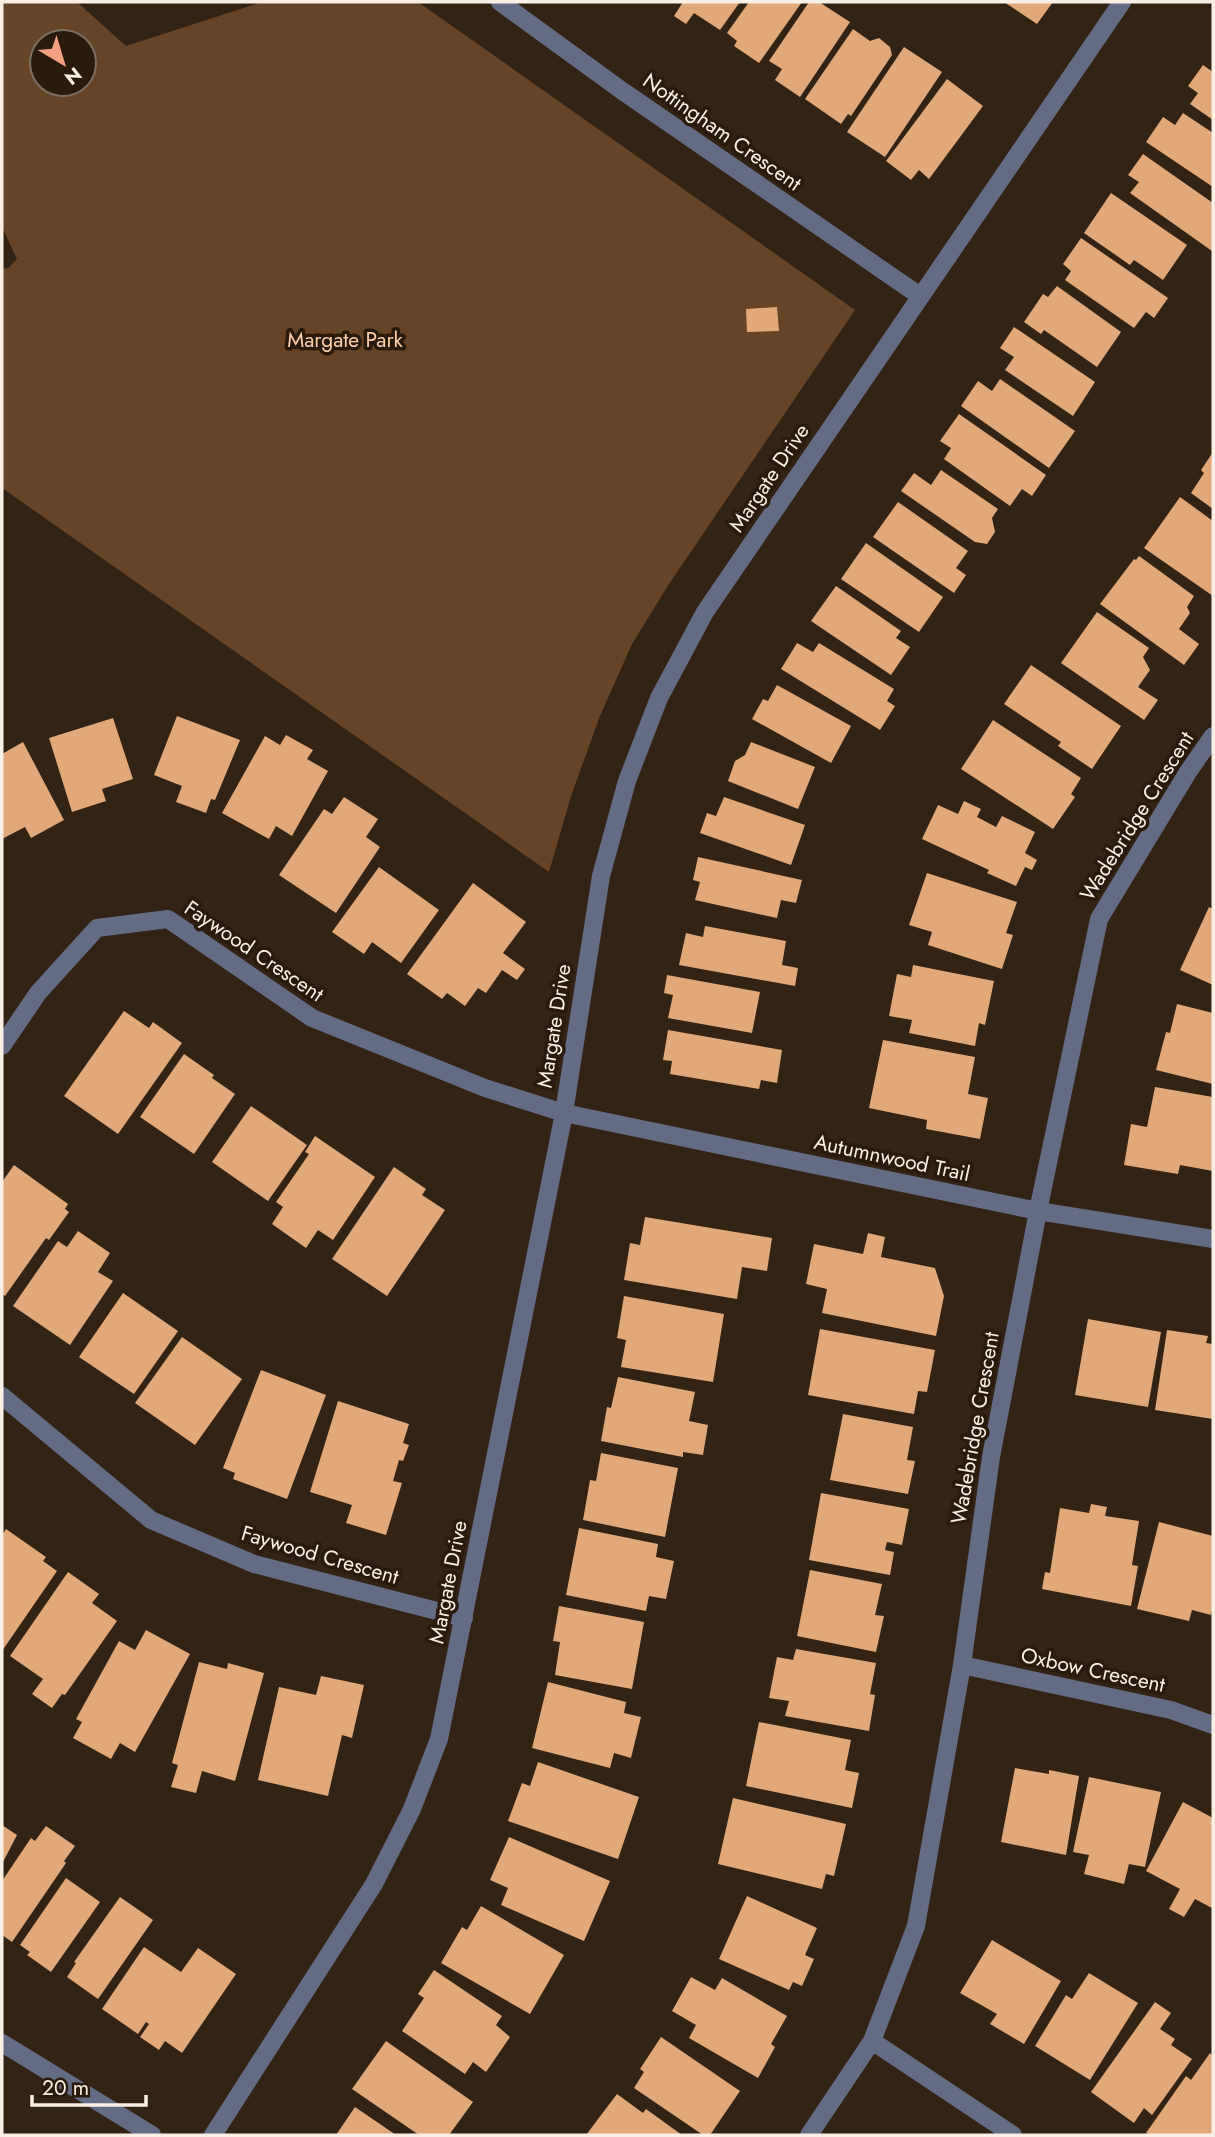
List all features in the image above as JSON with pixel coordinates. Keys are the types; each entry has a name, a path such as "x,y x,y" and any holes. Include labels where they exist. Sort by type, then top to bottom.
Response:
{"street":[{"name":"Nottingham Crescent","path":"500,2 621,90 920,296"},
{"name":"Margate Drive","path":"213,2135 374,1884 412,1809 439,1739 564,1113 601,876 627,781 659,698 705,612 1122,2"},
{"name":"Wadebridge Crescent","path":"809,2135 872,2041 916,1926 962,1665 991,1457 1038,1211 1099,919 1188,772 1213,736"},
{"name":"Faywood Crescent","path":"2,1046 38,993 97,928 168,919 312,1018 485,1088 564,1113"},
{"name":"Autumnwood Trail","path":"564,1113 1038,1211 1213,1239"},
{"name":"Faywood Crescent","path":"2,1396 151,1520 254,1564 464,1618"},
{"name":"Oxbow Crescent","path":"962,1665 1171,1710 1213,1725"},
{"path":"872,2041 1013,2135"},
{"path":"2,2043 152,2135"}],"green space":[{"name":"Margate Park","path":"2,2 77,2 126,46 262,2 418,2 855,310 669,584 632,644 600,716 571,796 549,872 2,488 2,269 8,268 17,259 2,227"}],"building":[{"path":"683,2 740,2 720,30 694,13 686,24 674,16"},
{"path":"749,2 802,2 759,63 734,46 737,41 727,33"},
{"path":"809,2 819,2 850,22 800,97 775,80 782,69 769,61"},
{"path":"1004,2 1053,2 1037,24"},
{"path":"853,29 870,41 879,38 890,47 892,55 851,116 848,114 841,124 805,99"},
{"path":"904,47 942,72 885,157 847,132"},
{"path":"1203,65 1213,72 1213,120 1190,104 1198,93 1188,86"},
{"path":"947,79 983,106 929,179 919,170 911,180 886,161"},
{"path":"1183,113 1213,133 1213,187 1146,142 1163,117 1175,125"},
{"path":"1143,154 1213,203 1212,251 1130,193 1139,182 1128,175"},
{"path":"1111,193 1187,245 1163,280 1134,260 1130,265 1084,233"},
{"path":"1081,238 1168,298 1154,318 1146,312 1134,328 1065,280 1071,271 1063,264"},
{"path":"1057,286 1121,332 1097,367 1044,330 1041,334 1024,322 1043,294 1048,297"},
{"path":"777,307 779,331 747,332 746,309"},
{"path":"1014,327 1095,382 1073,416 1005,370 1014,357 1000,348"},
{"path":"1000,379 1075,431 1049,468 961,406 978,381 992,391"},
{"path":"959,414 1046,475 1032,496 1022,489 1010,506 944,459 951,448 940,441"},
{"path":"1213,452 1213,509 1191,493"},
{"path":"941,470 998,509 992,518 995,532 987,544 975,542 901,491 914,473 931,485"},
{"path":"1180,497 1213,521 1213,596 1144,548"},
{"path":"898,502 968,551 956,568 966,575 954,593 873,537"},
{"path":"866,543 943,597 919,632 841,579"},
{"path":"1139,556 1194,596 1187,607 1190,613 1179,629 1199,644 1184,665 1100,604"},
{"path":"836,586 901,631 896,638 910,647 891,675 811,621"},
{"path":"1097,612 1149,648 1143,657 1150,670 1138,687 1158,700 1144,720 1061,663"},
{"path":"797,643 813,652 819,643 894,689 887,701 895,706 880,730 781,669"},
{"path":"1031,665 1121,726 1092,769 1058,746 1061,742 1004,704"},
{"path":"777,685 851,726 831,763 752,719 763,699 768,701"},
{"path":"177,716 240,740 215,800 211,799 206,813 176,802 182,786 154,775"},
{"path":"113,718 133,779 102,789 106,801 72,812 49,738"},
{"path":"993,720 1081,778 1071,794 1075,797 1053,829 961,769"},
{"path":"286,735 313,750 307,759 328,771 292,836 276,826 269,839 222,813 265,736 280,745"},
{"path":"23,742 64,820 31,838 25,827 2,839 2,754"},
{"path":"751,742 815,767 798,809 728,781 735,761 745,755"},
{"path":"344,797 378,819 366,837 380,847 336,913 279,875 324,809 332,814"},
{"path":"724,797 805,825 791,865 700,833 707,813 716,816"},
{"path":"964,801 981,809 977,817 996,827 1002,816 1035,832 1025,853 1037,860 1032,870 1025,867 1016,886 987,873 989,870 922,839 938,805 958,814"},
{"path":"698,857 802,880 796,903 781,900 777,918 695,900 700,882 693,880"},
{"path":"379,867 439,910 401,963 372,942 364,954 332,932"},
{"path":"927,873 1017,902 1006,933 1013,935 1002,969 928,945 932,932 909,925"},
{"path":"473,883 526,922 503,953 525,969 517,980 502,970 486,993 478,988 465,1006 447,993 442,999 407,974"},
{"path":"1209,907 1213,909 1213,985 1180,970"},
{"path":"705,926 786,941 782,965 798,968 795,986 679,965 686,933 703,937"},
{"path":"913,965 994,981 985,1025 979,1023 975,1046 909,1033 912,1020 889,1016 897,974 911,977"},
{"path":"667,975 760,992 752,1033 668,1018 673,995 664,993"},
{"path":"1177,1004 1213,1013 1213,1084 1156,1070 1166,1032 1170,1033"},
{"path":"124,1011 149,1028 153,1022 182,1043 118,1134 64,1096"},
{"path":"668,1030 782,1050 777,1083 761,1080 759,1089 670,1074 672,1061 663,1060"},
{"path":"883,1040 975,1057 968,1094 988,1098 980,1139 926,1129 927,1120 869,1108"},
{"path":"184,1054 235,1094 194,1154 140,1117"},
{"path":"1155,1087 1213,1097 1213,1171 1180,1165 1178,1174 1124,1165 1131,1124 1147,1127"},
{"path":"251,1106 307,1145 268,1201 212,1162"},
{"path":"315,1136 375,1177 333,1240 318,1230 306,1248 272,1224 283,1207 276,1202 309,1154 305,1152"},
{"path":"14,1165 68,1204 65,1209 69,1212 49,1240 46,1238 5,1296 2,1294 2,1182"},
{"path":"394,1167 426,1189 422,1195 445,1210 387,1296 332,1259"},
{"path":"645,1217 772,1238 767,1271 742,1267 737,1299 624,1280 630,1243 640,1245"},
{"path":"78,1231 110,1253 98,1272 113,1281 70,1345 13,1306 58,1241 67,1247"},
{"path":"868,1233 885,1237 881,1257 935,1268 944,1296 936,1336 822,1313 827,1289 806,1284 814,1244 863,1254"},
{"path":"123,1293 178,1331 134,1394 79,1357"},
{"path":"624,1296 724,1314 713,1382 621,1367 626,1340 617,1338"},
{"path":"1088,1319 1161,1332 1148,1407 1075,1395"},
{"path":"820,1329 935,1350 927,1392 918,1391 914,1414 808,1395"},
{"path":"1167,1330 1208,1336 1206,1343 1213,1344 1213,1419 1155,1410"},
{"path":"182,1337 242,1379 195,1445 135,1403"},
{"path":"261,1370 326,1395 287,1499 233,1479 235,1473 223,1468"},
{"path":"618,1377 695,1392 689,1421 708,1425 703,1455 683,1452 683,1457 601,1441 607,1407 611,1408"},
{"path":"338,1401 409,1424 403,1443 409,1445 403,1461 399,1460 393,1481 402,1483 386,1535 346,1523 352,1505 310,1492"},
{"path":"843,1414 913,1427 907,1460 915,1461 908,1494 830,1480"},
{"path":"601,1453 678,1468 665,1537 583,1520 590,1480 596,1481"},
{"path":"821,1493 909,1509 902,1545 887,1542 885,1550 894,1552 890,1575 809,1560"},
{"path":"1091,1504 1107,1507 1105,1516 1139,1521 1132,1565 1138,1566 1131,1606 1042,1589 1045,1572 1050,1573 1060,1508 1089,1513"},
{"path":"1159,1522 1213,1536 1211,1615 1192,1610 1189,1621 1137,1609"},
{"path":"579,1528 658,1544 656,1557 674,1561 666,1599 649,1596 646,1611 566,1595"},
{"path":"6,1529 46,1557 43,1561 57,1571 2,1651 2,1535"},
{"path":"810,1570 882,1584 875,1615 884,1616 876,1652 797,1636"},
{"path":"68,1572 99,1594 92,1603 117,1621 65,1695 62,1694 52,1708 32,1694 43,1679 10,1656"},
{"path":"559,1606 644,1622 632,1689 555,1675 560,1642 553,1641"},
{"path":"146,1630 190,1654 135,1752 120,1743 111,1759 73,1738 82,1722 76,1719 119,1641 135,1650"},
{"path":"796,1649 876,1663 870,1694 875,1695 869,1731 785,1716 789,1701 769,1698 777,1657 793,1660"},
{"path":"199,1662 227,1669 228,1663 264,1673 235,1781 202,1771 196,1793 171,1787 178,1765 172,1763"},
{"path":"321,1676 364,1685 352,1738 342,1735 328,1796 258,1780 279,1687 316,1695"},
{"path":"548,1682 626,1702 624,1713 641,1717 631,1758 614,1753 610,1768 532,1748"},
{"path":"759,1722 851,1740 845,1770 859,1773 852,1808 746,1786"},
{"path":"538,1762 639,1797 618,1859 508,1821 522,1783 530,1786"},
{"path":"1015,1768 1049,1774 1049,1770 1079,1776 1066,1855 1001,1842"},
{"path":"1089,1777 1161,1792 1145,1867 1129,1864 1124,1884 1084,1874 1089,1855 1073,1852"},
{"path":"733,1798 846,1824 834,1876 826,1874 822,1889 718,1864"},
{"path":"1183,1802 1213,1818 1213,1905 1212,1908 1195,1899 1184,1917 1169,1909 1180,1889 1146,1871"},
{"path":"2,1825 17,1835 2,1864"},
{"path":"46,1826 75,1846 12,1942 2,1935 2,1881 31,1838 35,1841"},
{"path":"509,1837 610,1881 584,1941 501,1905 508,1888 490,1880"},
{"path":"66,1878 100,1902 51,1972 27,1955 30,1952 20,1945"},
{"path":"747,1896 817,1928 805,1955 814,1959 802,1986 793,1982 789,1990 719,1959"},
{"path":"120,1897 153,1920 98,1999 67,1977 76,1963 74,1962"},
{"path":"481,1906 564,1955 530,2014 441,1963 462,1927 467,1930"},
{"path":"992,1940 1061,1981 1024,2044 990,2024 997,2014 960,1993"},
{"path":"144,1947 181,1972 198,1948 236,1974 182,2053 165,2041 159,2050 140,2037 149,2024 146,2022 138,2034 102,2009"},
{"path":"434,1970 502,2016 496,2025 510,2037 486,2072 473,2062 465,2074 402,2031 424,1998 418,1994"},
{"path":"1089,1973 1138,2003 1090,2080 1035,2046 1066,1995 1072,1999"},
{"path":"691,1977 715,1990 722,1978 787,2016 771,2044 775,2047 758,2078 689,2038 696,2025 672,2011"},
{"path":"1155,2002 1171,2013 1160,2029 1175,2039 1171,2045 1192,2059 1152,2115 1144,2108 1134,2123 1091,2092"},
{"path":"661,2037 740,2091 710,2135 703,2135 634,2088 644,2072 640,2069"},
{"path":"386,2041 473,2102 449,2135 419,2135 352,2089"},
{"path":"1210,2053 1213,2056 1213,2135 1146,2133 1186,2076 1191,2080"},
{"path":"617,2094 643,2113 646,2109 682,2135 586,2135"},
{"path":"355,2107 396,2135 336,2135"}]}
